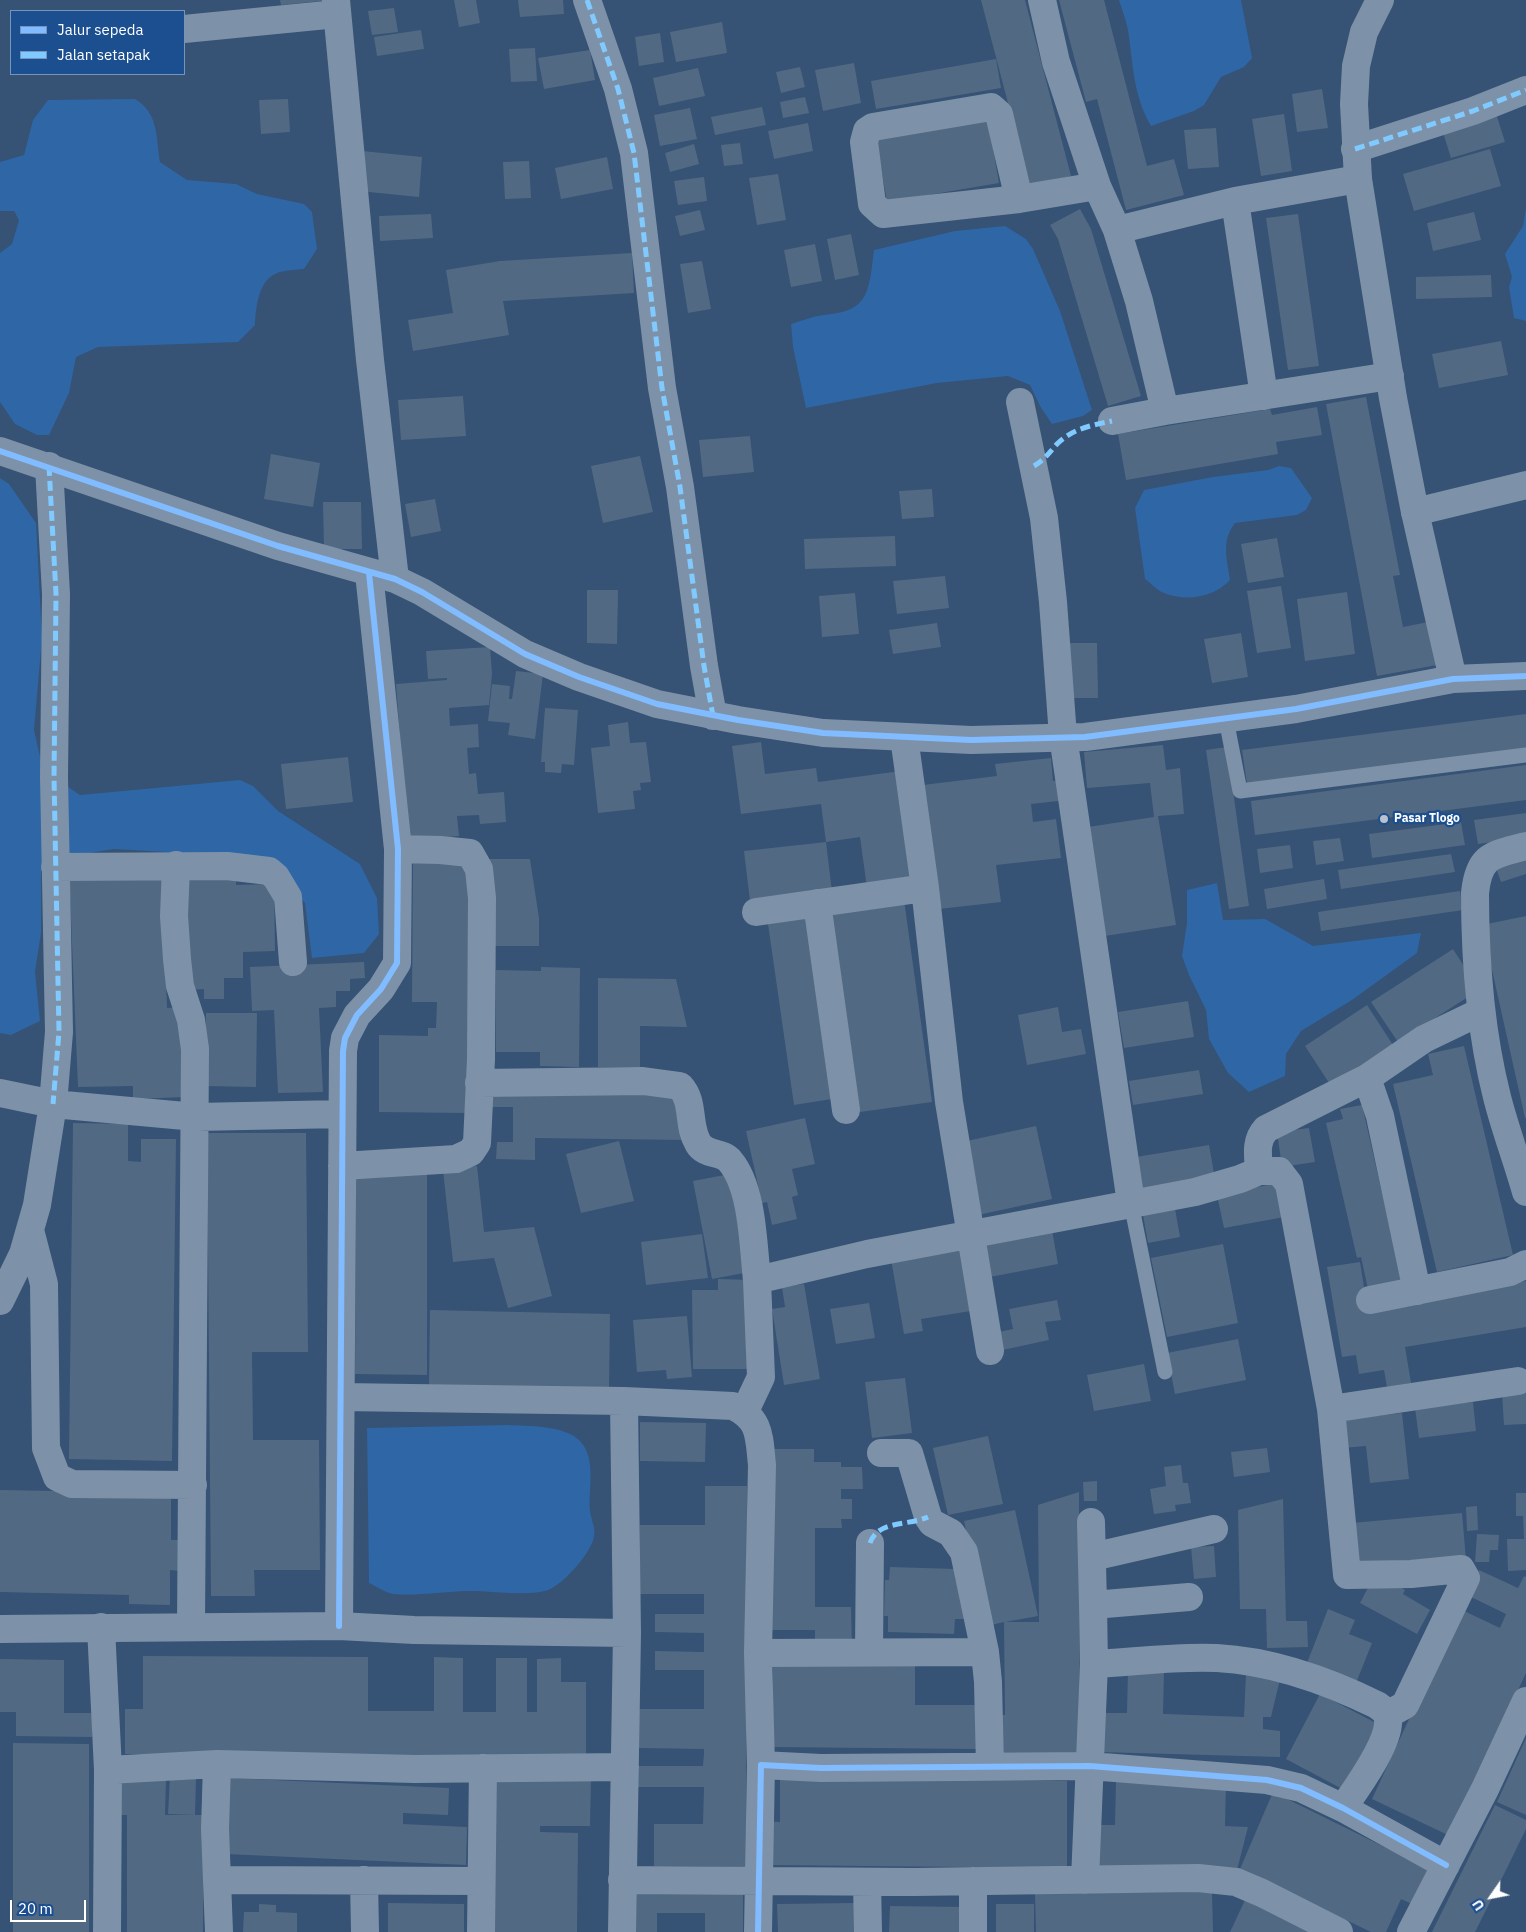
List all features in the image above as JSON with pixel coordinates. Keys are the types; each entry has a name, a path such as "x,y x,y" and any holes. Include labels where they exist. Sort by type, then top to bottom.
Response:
{"street":[{"path":"587,0 618,89 634,153 662,388 680,486 704,666 713,716"},
{"path":"1042,0 1056,62 1097,186 1117,230 1139,301 1165,411"},
{"path":"1380,0 1364,32 1356,66 1355,149 1358,180 1390,376 1415,512 1453,679"},
{"path":"185,29 336,7 370,360 395,579"},
{"path":"1355,149 1472,111 1526,90"},
{"path":"1019,200 999,114 991,108 873,127 866,134 864,142 872,204 883,214 1019,200 1097,186"},
{"path":"1117,230 1235,201 1358,180"},
{"path":"1235,201 1264,396"},
{"path":"1112,421 1390,376"},
{"path":"1020,402 1044,518 1053,602 1063,736 1131,1203"},
{"path":"0,451 49,466 74,477 278,546 395,579 422,592 525,654 579,677 656,704 713,716 823,733 971,740 1063,736 1085,737 1296,709 1453,679 1526,676"},
{"path":"0,1301 23,1254 37,1204 52,1104 58,1032 55,867 56,594 49,466"},
{"path":"1415,512 1526,484"},
{"path":"339,1626 342,1114 345,1038 357,1015 381,989 397,963 398,849 369,573"},
{"path":"904,737 925,888 949,1102 990,1351"},
{"path":"1526,846 1499,852 1484,863 1477,873 1475,936 1480,1012 1497,1098 1526,1192"},
{"path":"342,1166 464,1157 477,1143 482,898 479,869 470,853 398,849"},
{"path":"55,867 176,865 227,866 269,871 276,877 288,897 294,962"},
{"path":"176,865 174,916 177,959 180,986 191,1020 195,1049 192,1627"},
{"path":"756,912 925,888"},
{"path":"817,903 846,1110"},
{"path":"1259,1170 1259,1137 1266,1129 1367,1078 1424,1039 1480,1012"},
{"path":"1367,1078 1380,1116 1417,1291"},
{"path":"479,1083 643,1081 680,1086 688,1098 693,1134 698,1145 705,1151 729,1159 741,1180 748,1209 757,1280 761,1377 745,1412"},
{"path":"0,1093 52,1104 196,1117 342,1114"},
{"path":"757,1280 867,1254 1196,1192 1240,1179 1259,1170 1279,1171 1289,1184 1331,1409 1347,1575 1411,1574 1461,1569 1466,1578 1405,1705 1387,1715"},
{"path":"30,1230 44,1284 46,1448 57,1476 72,1484 193,1485"},
{"path":"1370,1300 1510,1272 1526,1264"},
{"path":"1331,1409 1518,1381"},
{"path":"341,1396 624,1401 733,1406 745,1412 752,1420 759,1434 762,1465 758,1653 761,1765 758,1932"},
{"path":"622,1932 627,1633 624,1401"},
{"path":"881,1453 909,1453 928,1517 932,1523 951,1533 959,1541 964,1552 985,1652 988,1682 990,1766"},
{"path":"1085,1880 1094,1664 1091,1522"},
{"path":"1092,1557 1214,1529"},
{"path":"869,1652 870,1543"},
{"path":"1094,1605 1189,1597"},
{"path":"0,1628 339,1626 414,1630 627,1633"},
{"path":"101,1627 108,1770 107,1932"},
{"path":"758,1653 985,1652"},
{"path":"1094,1664 1216,1658 1248,1661 1331,1683 1378,1705 1387,1715 1389,1722 1384,1737 1371,1767 1343,1808"},
{"path":"1411,1932 1446,1865 1526,1700"},
{"path":"108,1770 217,1764 306,1768 625,1767"},
{"path":"217,1764 215,1820 219,1932"},
{"path":"761,1765 821,1768 1090,1766 1267,1780 1301,1788 1343,1808 1446,1865"},
{"path":"481,1932 483,1768"},
{"path":"622,1880 973,1882 1198,1878 1236,1882 1262,1892 1339,1932"},
{"path":"218,1880 481,1881"},
{"path":"364,1880 365,1932"},
{"path":"867,1882 868,1932"},
{"path":"973,1882 973,1932"}],"lane":[{"path":"1226,719 1240,791 1526,755"},
{"path":"1131,1203 1165,1372"}],"shaded area":[{"path":"1119,0 1241,0 1252,58 1244,67 1221,77 1204,105 1194,111 1151,126 1137,91 1128,30"},
{"path":"135,99 143,105 152,119 157,135 160,162 187,180 236,184 257,194 304,204 312,212 317,249 304,269 280,272 267,280 260,294 255,325 238,342 98,347 76,357 69,393 49,435 37,435 15,424 0,402 0,253 12,244 19,220 14,211 0,211 0,162 24,155 33,120 48,100"},
{"path":"1526,208 1526,321 1514,318 1509,287 1512,277 1505,254 1523,226"},
{"path":"1005,226 1026,239 1033,249 1060,311 1092,410 1083,416 1052,424 1040,406 1030,385 1008,376 937,383 806,408 793,347 791,324 855,307 865,295 869,285 874,250 955,231"},
{"path":"1279,466 1291,468 1312,498 1306,510 1297,515 1235,523 1226,543 1230,580 1224,586 1208,594 1181,597 1161,592 1145,579 1135,508 1144,490 1213,477 1268,470"},
{"path":"0,478 9,484 36,523 42,638 34,730 43,770 80,795 240,780 253,786 278,811 360,864 377,898 379,934 364,953 312,958 305,903 274,868 220,855 114,849 89,853 41,865 41,933 35,972 40,1021 11,1035 0,1033"},
{"path":"1217,883 1223,920 1265,919 1313,946 1421,933 1417,953 1352,1000 1301,1031 1286,1054 1285,1076 1249,1092 1228,1073 1209,1039 1206,1010 1182,956 1187,923 1187,890"},
{"path":"508,1425 556,1429 573,1436 585,1448 591,1474 590,1511 594,1527 594,1537 588,1551 569,1575 548,1590 530,1593 465,1591 393,1594 369,1583 367,1428"}],"building":[{"path":"280,0 322,0 322,1 281,5"},
{"path":"454,0 476,0 480,23 459,27"},
{"path":"518,0 563,0 564,14 520,17"},
{"path":"981,0 1025,0 1071,176 1030,187"},
{"path":"1059,0 1104,0 1147,166 1174,159 1184,195 1126,210 1097,99 1086,102"},
{"path":"394,8 398,32 372,35 368,11"},
{"path":"722,22 727,53 676,62 670,32"},
{"path":"421,30 424,49 377,56 374,37"},
{"path":"660,33 664,62 639,66 635,37"},
{"path":"535,48 537,81 511,82 509,49"},
{"path":"590,50 595,80 544,89 538,58"},
{"path":"996,59 1001,88 876,109 871,81"},
{"path":"854,63 861,103 823,111 815,70"},
{"path":"800,67 805,87 781,93 776,72"},
{"path":"698,68 705,96 659,106 653,78"},
{"path":"1322,89 1328,128 1297,132 1292,94"},
{"path":"805,97 809,113 783,118 780,102"},
{"path":"288,99 290,132 261,134 259,100"},
{"path":"762,107 766,125 715,135 711,117"},
{"path":"1494,107 1505,142 1451,158 1440,123"},
{"path":"690,108 697,139 660,146 654,115"},
{"path":"1284,114 1292,171 1261,176 1252,119"},
{"path":"988,120 999,183 887,202 876,138"},
{"path":"808,123 813,151 774,159 768,131"},
{"path":"1216,128 1219,167 1188,169 1184,130"},
{"path":"740,143 743,164 724,166 721,145"},
{"path":"694,144 699,164 670,172 665,153"},
{"path":"1490,149 1501,186 1414,211 1403,174"},
{"path":"362,151 422,157 419,197 359,191"},
{"path":"607,157 613,189 561,199 555,168"},
{"path":"529,161 531,198 505,199 503,162"},
{"path":"778,174 786,220 757,225 749,178"},
{"path":"704,177 707,201 678,205 674,181"},
{"path":"1080,209 1091,229 1141,396 1108,406 1058,239 1050,225"},
{"path":"700,210 705,230 680,236 675,216"},
{"path":"1474,212 1481,240 1433,251 1427,223"},
{"path":"431,214 433,238 380,241 379,216"},
{"path":"1298,214 1319,366 1288,370 1266,218"},
{"path":"851,234 859,275 835,280 827,239"},
{"path":"815,244 822,281 791,287 784,250"},
{"path":"632,253 634,293 503,301 509,335 413,351 408,320 453,313 446,270 500,261"},
{"path":"702,261 711,309 688,313 680,264"},
{"path":"1491,275 1492,297 1416,299 1416,277"},
{"path":"1501,341 1508,375 1439,388 1432,354"},
{"path":"463,396 466,436 401,440 398,400"},
{"path":"1366,397 1400,575 1393,576 1403,627 1428,622 1437,665 1377,676 1326,404"},
{"path":"1317,407 1322,435 1276,442 1278,454 1126,480 1118,434 1270,409 1272,415"},
{"path":"750,436 754,472 703,477 699,440"},
{"path":"271,454 320,463 313,507 264,499"},
{"path":"640,456 653,512 603,523 591,466"},
{"path":"932,489 934,517 902,519 899,491"},
{"path":"435,499 441,531 411,537 405,504"},
{"path":"323,502 361,502 362,549 324,549"},
{"path":"895,536 896,566 805,569 804,539"},
{"path":"1277,538 1284,577 1248,583 1241,544"},
{"path":"945,576 949,608 897,614 893,581"},
{"path":"1281,586 1291,648 1257,653 1247,591"},
{"path":"587,590 618,590 617,644 587,643"},
{"path":"1347,592 1355,654 1305,661 1297,599"},
{"path":"855,593 859,634 822,637 819,596"},
{"path":"937,623 941,647 893,654 889,630"},
{"path":"1241,633 1248,677 1212,683 1204,639"},
{"path":"1060,643 1097,643 1098,698 1060,698"},
{"path":"490,647 492,674 489,705 449,708 450,726 478,724 479,747 467,748 469,774 476,773 478,794 504,792 506,822 480,824 479,815 457,816 459,836 408,840 396,684 447,680 447,678 428,679 426,651"},
{"path":"516,671 543,674 535,739 508,735 510,723 488,721 492,684 510,686 509,699 512,699"},
{"path":"545,708 578,710 574,765 562,764 561,773 545,772 545,762 541,762"},
{"path":"1526,714 1526,748 1247,784 1242,750"},
{"path":"628,722 630,743 646,742 651,782 640,783 641,790 633,791 635,809 598,813 591,748 610,746 608,725"},
{"path":"761,742 765,774 816,768 818,782 901,771 916,882 867,888 860,837 826,842 821,804 741,814 732,746"},
{"path":"1163,745 1166,770 1180,768 1184,814 1158,816 1176,925 1105,936 1088,827 1154,817 1150,783 1087,788 1084,752"},
{"path":"1227,747 1249,906 1229,909 1206,750"},
{"path":"348,757 353,802 286,809 281,764"},
{"path":"1051,758 1053,781 1064,779 1067,800 1031,804 1033,822 1056,819 1061,858 996,865 1001,902 939,909 923,785 997,776 995,764"},
{"path":"1526,765 1526,800 1255,835 1251,801"},
{"path":"1526,813 1526,837 1478,844 1474,820"},
{"path":"1461,822 1465,845 1372,858 1369,834"},
{"path":"1340,838 1344,861 1316,865 1313,841"},
{"path":"826,842 832,892 750,901 744,851"},
{"path":"1290,845 1293,868 1260,873 1257,849"},
{"path":"1451,854 1455,872 1341,889 1338,870"},
{"path":"1526,855 1526,874 1501,882 1495,865"},
{"path":"413,856 470,857 468,1113 379,1112 379,1035 428,1036 428,1028 436,1028 437,1002 412,1002"},
{"path":"489,859 530,859 539,918 539,946 489,946"},
{"path":"162,868 167,1008 181,1007 185,1097 133,1099 133,1086 78,1087 69,871"},
{"path":"236,872 236,885 274,884 275,951 243,952 243,978 224,978 224,999 204,999 204,989 188,990 186,873"},
{"path":"1324,879 1327,899 1267,909 1264,889"},
{"path":"1460,891 1463,910 1321,931 1318,912"},
{"path":"904,900 932,1102 853,1113 825,910"},
{"path":"811,911 838,1098 794,1105 767,917"},
{"path":"1526,916 1526,1118 1525,1118 1482,925"},
{"path":"1453,949 1469,974 1471,995 1398,1042 1371,1002"},
{"path":"364,962 365,978 350,979 350,991 336,991 336,1007 319,1008 323,1092 278,1093 274,1010 252,1011 250,967"},
{"path":"541,967 580,968 579,1067 540,1066 540,1052 496,1052 496,970 541,971"},
{"path":"598,978 676,979 687,1027 640,1026 640,1067 598,1067"},
{"path":"1188,1001 1194,1037 1124,1048 1118,1012"},
{"path":"1367,1005 1393,1045 1331,1086 1305,1046"},
{"path":"1058,1007 1062,1032 1081,1029 1086,1054 1027,1065 1018,1015"},
{"path":"206,1013 257,1013 256,1087 205,1086"},
{"path":"1464,1046 1513,1255 1437,1272 1393,1084 1433,1075 1428,1054"},
{"path":"1199,1070 1203,1094 1133,1105 1129,1081"},
{"path":"487,1089 679,1092 686,1140 535,1138 535,1160 496,1159 497,1142 513,1142 513,1107 487,1107"},
{"path":"1362,1105 1402,1281 1368,1289 1361,1257 1357,1258 1326,1123 1343,1119 1340,1109"},
{"path":"805,1118 815,1164 792,1169 798,1195 792,1197 797,1219 772,1225 767,1202 762,1203 746,1131"},
{"path":"73,1123 128,1124 128,1161 141,1162 141,1139 176,1139 172,1461 69,1459"},
{"path":"1036,1126 1052,1199 978,1215 962,1142"},
{"path":"1309,1128 1315,1162 1282,1167 1277,1132"},
{"path":"207,1133 306,1133 308,1352 252,1352 253,1440 319,1440 320,1570 254,1570 255,1596 211,1596"},
{"path":"619,1141 634,1201 581,1213 566,1154"},
{"path":"1209,1145 1215,1179 1142,1191 1136,1157"},
{"path":"477,1166 484,1232 534,1227 552,1296 508,1308 494,1258 453,1262 443,1170"},
{"path":"356,1169 427,1170 427,1375 355,1374"},
{"path":"730,1174 749,1272 712,1279 693,1181"},
{"path":"1283,1182 1290,1216 1224,1228 1217,1195"},
{"path":"1174,1203 1180,1237 1148,1243 1142,1209"},
{"path":"1052,1230 1058,1264 990,1277 983,1242"},
{"path":"702,1234 708,1278 646,1285 641,1242"},
{"path":"1223,1244 1238,1323 1167,1337 1151,1258"},
{"path":"967,1247 977,1310 921,1319 923,1331 904,1334 891,1259"},
{"path":"1360,1262 1367,1306 1526,1281 1526,1327 1405,1347 1411,1383 1387,1387 1384,1370 1359,1374 1356,1355 1342,1357 1327,1267"},
{"path":"718,1279 752,1280 753,1369 693,1369 692,1290 718,1290"},
{"path":"804,1284 820,1379 784,1385 772,1309 785,1307 782,1287"},
{"path":"1057,1300 1061,1320 1045,1322 1049,1340 998,1351 994,1333 1013,1329 1009,1309"},
{"path":"869,1303 875,1338 836,1344 830,1309"},
{"path":"430,1310 610,1314 609,1389 429,1385"},
{"path":"687,1316 692,1377 667,1379 666,1370 637,1372 633,1320"},
{"path":"1238,1339 1246,1380 1175,1394 1167,1353"},
{"path":"1144,1364 1151,1401 1094,1411 1087,1375"},
{"path":"905,1378 912,1433 872,1438 865,1382"},
{"path":"1526,1392 1526,1424 1504,1425 1502,1393"},
{"path":"1473,1402 1476,1431 1419,1438 1415,1408"},
{"path":"1402,1413 1409,1479 1370,1483 1366,1446 1342,1448 1339,1420"},
{"path":"640,1422 706,1423 705,1462 640,1461"},
{"path":"988,1436 1003,1504 948,1515 933,1448"},
{"path":"1267,1448 1270,1472 1234,1477 1231,1452"},
{"path":"768,1449 814,1449 814,1462 841,1462 841,1467 862,1467 863,1489 841,1489 841,1499 852,1499 852,1519 841,1519 842,1528 815,1528 815,1607 851,1607 852,1647 815,1647 815,1630 769,1630"},
{"path":"1181,1465 1183,1483 1188,1483 1191,1503 1175,1505 1176,1511 1154,1514 1150,1489 1166,1486 1164,1467"},
{"path":"1097,1481 1097,1501 1084,1501 1083,1482"},
{"path":"705,1486 747,1486 746,1867 654,1866 654,1824 703,1824 704,1787 638,1787 638,1766 703,1766 704,1749 638,1748 639,1709 704,1709 704,1670 655,1670 655,1651 704,1652 704,1633 655,1632 655,1614 704,1614 704,1594 639,1594 640,1525 705,1525"},
{"path":"0,1490 171,1493 171,1540 181,1540 181,1571 170,1570 170,1605 129,1604 129,1595 0,1592"},
{"path":"1079,1492 1080,1754 997,1755 997,1715 1005,1715 1004,1622 987,1626 964,1521 1015,1510 1038,1616 1005,1622 1039,1622 1038,1505"},
{"path":"1516,1493 1526,1493 1526,1570 1508,1571 1507,1539 1524,1539 1523,1516 1516,1516"},
{"path":"1283,1499 1286,1621 1307,1621 1308,1647 1267,1648 1266,1609 1240,1609 1238,1510"},
{"path":"1477,1506 1478,1530 1467,1531 1466,1507"},
{"path":"1462,1513 1466,1560 1356,1569 1352,1523"},
{"path":"1477,1534 1499,1535 1498,1550 1490,1550 1489,1562 1475,1562"},
{"path":"1214,1546 1216,1577 1194,1579 1191,1547"},
{"path":"890,1567 956,1569 955,1580 960,1580 966,1619 955,1619 954,1634 888,1632 888,1616 884,1616 885,1580 889,1580"},
{"path":"1479,1570 1518,1588 1524,1576 1526,1577 1526,1673 1450,1836 1372,1799 1460,1609 1500,1628 1506,1614 1467,1595"},
{"path":"1372,1580 1387,1580 1405,1590 1403,1594 1430,1610 1417,1634 1360,1603"},
{"path":"1328,1609 1355,1620 1349,1634 1372,1643 1356,1683 1307,1663"},
{"path":"143,1656 368,1657 368,1711 434,1711 434,1657 463,1658 463,1712 496,1712 496,1658 527,1658 527,1712 537,1712 537,1659 561,1658 561,1682 586,1682 586,1758 125,1754 125,1709 143,1709"},
{"path":"0,1659 64,1660 64,1713 93,1713 92,1737 16,1736 16,1712 0,1712"},
{"path":"773,1660 915,1661 915,1705 976,1705 976,1749 773,1747"},
{"path":"1128,1670 1164,1671 1163,1714 1244,1717 1246,1674 1281,1675 1271,1717 1263,1717 1263,1729 1280,1731 1280,1757 1099,1752 1100,1713 1127,1713"},
{"path":"1320,1694 1380,1725 1346,1791 1286,1759"},
{"path":"1526,1738 1526,1815 1497,1802"},
{"path":"13,1743 89,1744 89,1932 13,1932"},
{"path":"170,1776 196,1777 195,1815 168,1814"},
{"path":"121,1778 166,1778 165,1815 204,1815 203,1932 127,1932 127,1815 121,1815"},
{"path":"229,1778 449,1788 448,1815 403,1813 403,1824 467,1827 466,1865 226,1854"},
{"path":"495,1778 591,1779 590,1826 540,1826 540,1832 578,1833 577,1932 494,1932"},
{"path":"780,1778 1067,1781 1067,1868 766,1865 766,1821 780,1822"},
{"path":"1116,1781 1226,1783 1225,1826 1248,1827 1237,1870 1090,1868 1090,1825 1115,1825"},
{"path":"1273,1792 1431,1870 1414,1905 1401,1899 1386,1932 1371,1932 1240,1869"},
{"path":"1495,1805 1526,1820 1526,1829 1507,1868 1475,1932 1432,1932"},
{"path":"632,1885 743,1886 743,1932 705,1932 705,1913 657,1913 657,1932 634,1932"},
{"path":"1212,1892 1213,1932 1036,1932 1035,1893"},
{"path":"1246,1898 1317,1932 1230,1932"},
{"path":"388,1903 464,1904 464,1932 388,1932"},
{"path":"854,1903 854,1932 778,1932 777,1904"},
{"path":"259,1904 276,1905 276,1912 297,1913 297,1932 243,1932 244,1912 259,1912"},
{"path":"996,1904 1034,1904 1034,1932 996,1932"},
{"path":"890,1906 966,1907 966,1932 889,1932"}],"marked path":[{"path":"587,0 618,89 634,153 662,388 680,487 704,666 713,716"},
{"path":"1355,149 1473,111 1526,90"},
{"path":"1034,466 1069,435 1090,426 1112,421"},
{"path":"49,466 56,594 54,777 59,1032 53,1104"},
{"path":"870,1543 880,1530 928,1517"}],"cycle path":[{"path":"0,451 278,546 395,579 422,592 525,654 579,677 657,704 738,720 823,733 971,740 1085,737 1296,709 1453,679 1526,676"},
{"path":"339,1626 343,1051 345,1038 357,1015 381,989 397,963 398,849 369,573"},
{"path":"758,1932 761,1765 821,1768 1090,1766 1267,1780 1301,1788 1343,1808 1446,1865"}],"place":[{"name":"Pasar Tlogo","path":"1384,819"}]}
